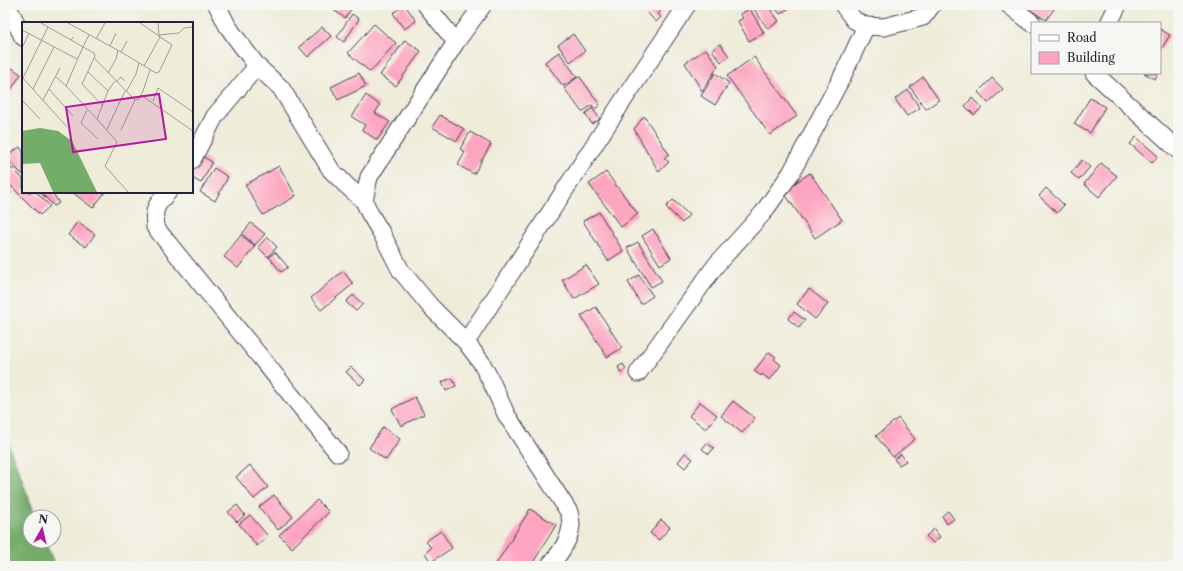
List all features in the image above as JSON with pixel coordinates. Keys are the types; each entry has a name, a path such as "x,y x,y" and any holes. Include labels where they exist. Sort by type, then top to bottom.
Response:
{"street":[{"path":"6,5 22,35"},
{"path":"217,5 227,25 257,66 281,88 331,170 364,201 401,271 430,306 466,342 481,362 492,382 506,414 569,512 571,524 568,539 555,560 549,566"},
{"path":"426,5 456,42"},
{"path":"364,201 369,176 456,42 484,5"},
{"path":"466,342 687,5"},
{"path":"843,5 854,20 866,26 884,27 923,17 932,5"},
{"path":"1009,5 1031,22"},
{"path":"1110,22 1118,5"},
{"path":"638,373 716,265 763,213 791,173 842,77 866,26"},
{"path":"193,158 215,116 257,66"},
{"path":"1095,74 1178,150"},
{"path":"167,193 159,202 154,214 155,227 338,453"}],"green space":[{"path":"5,435 33,509 22,509 22,549 48,549 55,566 5,566"}],"building":[{"path":"335,5 354,5 345,18 332,9"},
{"path":"405,5 416,21 404,29 393,13"},
{"path":"653,5 658,5 662,10 658,14 661,17 656,22 646,11"},
{"path":"751,5 767,5 779,21 768,29"},
{"path":"773,5 794,5 780,14"},
{"path":"1027,5 1048,5 1054,9 1046,20 1026,7"},
{"path":"750,9 764,33 749,41 738,21 743,18 740,14"},
{"path":"352,14 359,19 344,42 337,37"},
{"path":"374,24 396,43 370,72 348,53"},
{"path":"322,27 331,36 308,57 299,47"},
{"path":"1161,30 1170,35 1161,49"},
{"path":"573,34 585,51 570,62 558,45"},
{"path":"405,40 421,51 396,86 380,75"},
{"path":"720,44 729,56 721,62 712,50"},
{"path":"706,49 718,66 702,91 685,63"},
{"path":"559,52 577,77 563,86 545,62"},
{"path":"754,57 797,116 770,135 727,76"},
{"path":"10,67 21,74 5,100 5,74"},
{"path":"359,73 366,86 338,100 331,87"},
{"path":"715,73 729,83 715,105 701,96"},
{"path":"1146,74 1158,74 1155,79"},
{"path":"580,77 600,105 595,109 592,105 582,112 564,88"},
{"path":"923,77 939,100 926,109 910,87"},
{"path":"992,78 1003,89 988,103 978,92"},
{"path":"908,90 920,108 907,116 895,99"},
{"path":"366,95 380,105 375,113 390,122 377,140 362,130 365,125 352,117"},
{"path":"972,98 982,108 974,115 965,106"},
{"path":"1090,98 1105,107 1090,133 1074,124"},
{"path":"592,108 600,119 592,124 585,114"},
{"path":"440,115 464,129 457,141 432,127"},
{"path":"644,116 669,154 664,158 669,162 659,172 634,129"},
{"path":"470,132 491,144 474,174 458,165 465,152 460,149"},
{"path":"1136,137 1158,156 1152,163 1130,144"},
{"path":"20,147 22,150 22,174 5,157"},
{"path":"200,155 212,162 201,183 193,179 193,167"},
{"path":"1082,160 1090,167 1079,180 1071,173"},
{"path":"1101,163 1117,176 1099,197 1084,184"},
{"path":"279,166 296,196 263,215 245,185"},
{"path":"12,168 22,178 22,193 37,193 50,206 40,215 5,180 5,175"},
{"path":"214,168 228,177 215,201 200,192"},
{"path":"606,172 638,214 621,227 589,184"},
{"path":"810,173 842,220 815,238 783,191"},
{"path":"5,185 11,193 5,197"},
{"path":"1046,188 1064,205 1057,213 1039,196"},
{"path":"41,193 53,193 59,203 54,206"},
{"path":"73,193 104,193 93,208"},
{"path":"673,200 689,215 682,223 666,207"},
{"path":"599,212 623,251 608,261 583,221"},
{"path":"77,222 95,234 86,247 68,235"},
{"path":"251,223 265,234 255,245 242,234"},
{"path":"653,229 671,258 660,265 642,236"},
{"path":"241,235 255,246 238,268 224,257"},
{"path":"267,237 277,247 268,257 258,247"},
{"path":"638,242 662,281 651,287 627,248"},
{"path":"275,252 288,267 281,272 269,257"},
{"path":"586,265 599,284 574,299 562,280"},
{"path":"343,271 353,284 321,310 311,298"},
{"path":"639,275 653,296 641,304 628,282"},
{"path":"809,289 828,304 815,319 797,304"},
{"path":"353,295 363,304 356,311 346,302"},
{"path":"596,307 622,348 607,357 581,316"},
{"path":"794,312 805,320 799,328 788,319"},
{"path":"769,352 776,357 774,359 781,365 770,380 762,374 761,376 754,371"},
{"path":"623,364 626,369 621,373 618,367"},
{"path":"351,367 365,380 360,385 346,372"},
{"path":"452,378 456,386 446,391 442,382"},
{"path":"415,397 424,414 401,426 392,409"},
{"path":"733,401 755,418 742,433 721,416"},
{"path":"700,402 717,415 706,429 689,416"},
{"path":"898,418 915,439 893,457 876,436"},
{"path":"383,427 400,439 386,460 369,448"},
{"path":"707,443 714,448 709,454 702,449"},
{"path":"685,453 693,459 685,468 678,462"},
{"path":"901,454 906,461 899,465 894,459"},
{"path":"250,465 268,487 254,499 236,477"},
{"path":"274,495 293,517 278,530 259,507"},
{"path":"317,500 329,512 292,548 279,535"},
{"path":"237,505 245,515 237,522 228,512"},
{"path":"530,509 556,525 531,566 495,566"},
{"path":"948,511 954,519 947,524 942,516"},
{"path":"250,515 268,536 257,546 239,524"},
{"path":"661,520 670,527 659,540 650,533"},
{"path":"934,529 940,537 933,543 926,536"},
{"path":"441,531 452,548 431,562 425,553 431,548 426,541"}]}
